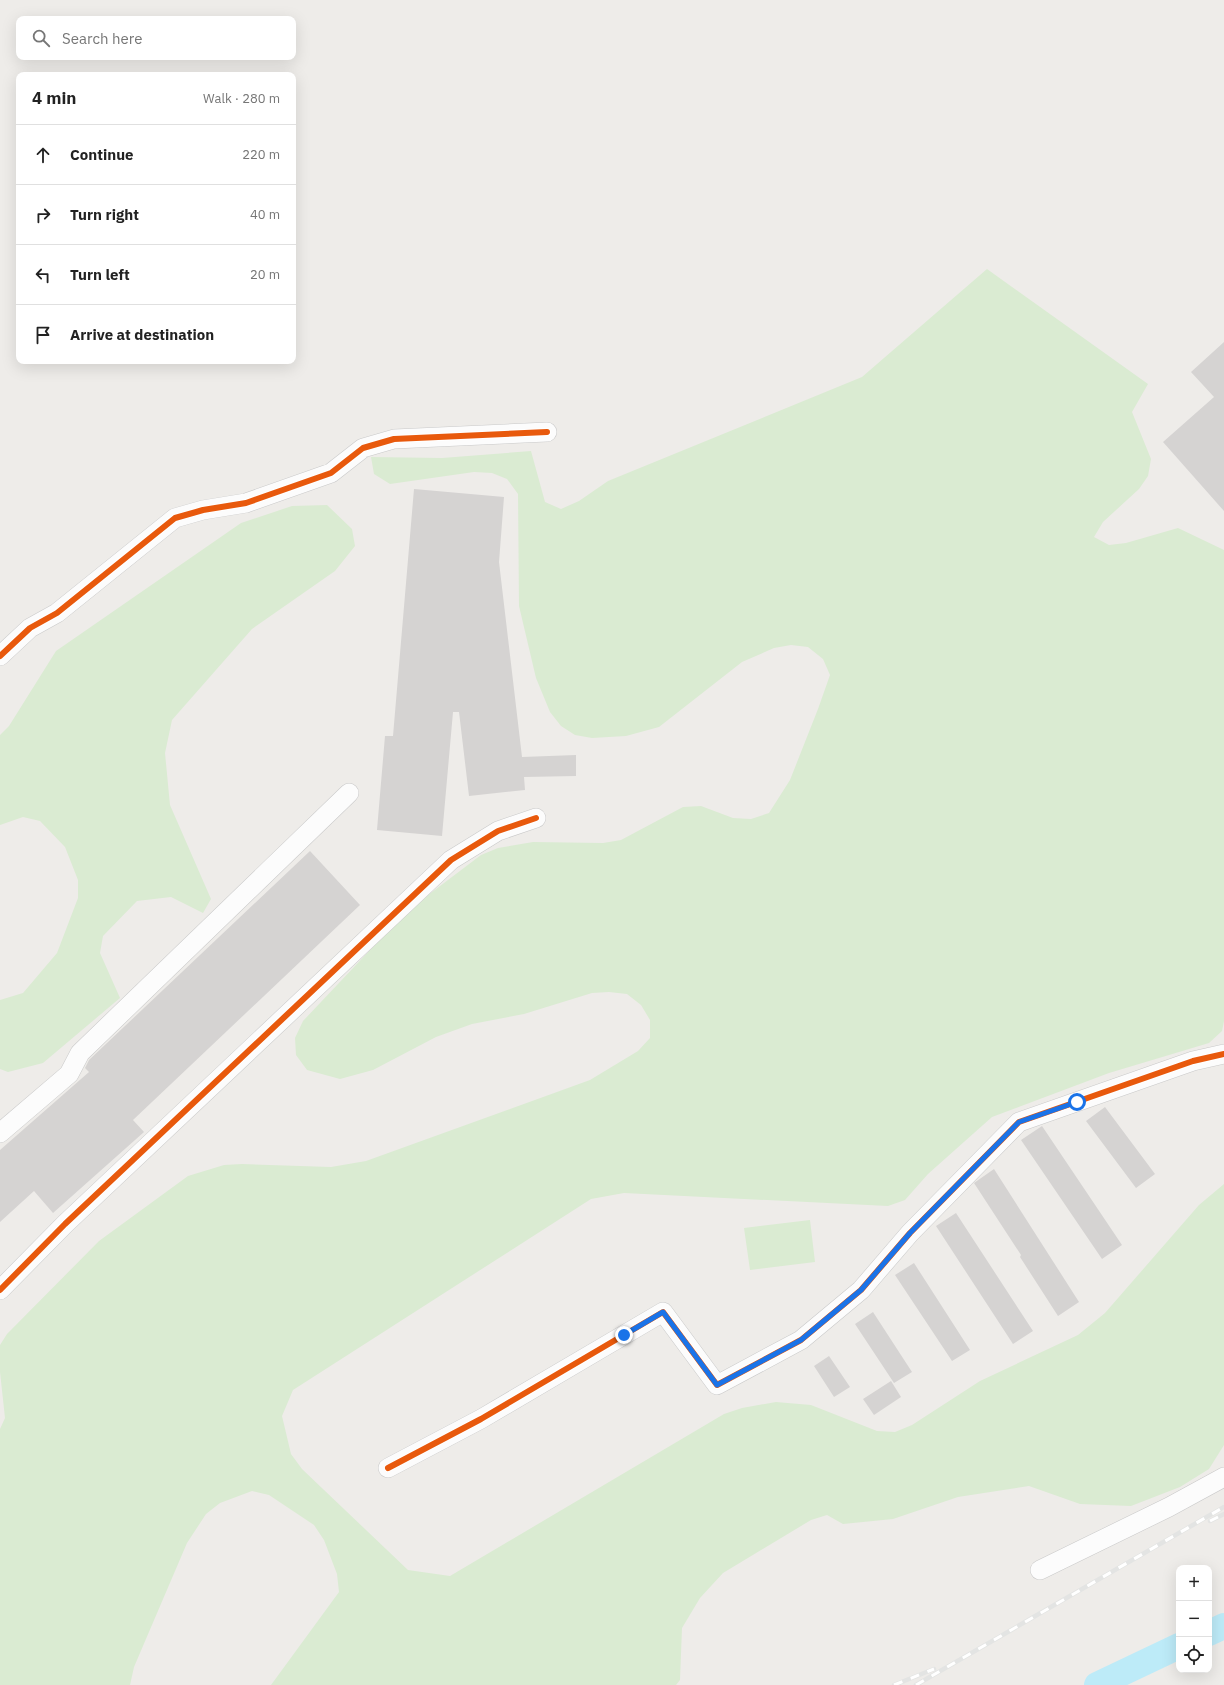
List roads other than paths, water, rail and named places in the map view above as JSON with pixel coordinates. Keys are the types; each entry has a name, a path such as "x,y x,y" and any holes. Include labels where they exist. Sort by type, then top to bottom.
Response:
{"street":[{"path":"0,656 30,628 57,613 175,518 203,510 246,503 330,474 363,448 394,438 547,432"},
{"path":"0,1133 69,1074 80,1054 349,793"},
{"path":"0,1290 65,1224 451,860 498,832 536,818"},
{"path":"388,1468 481,1419 663,1312 717,1385 801,1340 861,1290 910,1233 1019,1122 1193,1061 1224,1054"},
{"path":"1040,1570 1169,1507 1224,1477"}],"waterway":[{"path":"1212,1632 1224,1626"},
{"path":"1097,1685 1176,1647"}],"railway":[{"path":"916,1685 1224,1507"},
{"path":"1210,1521 1224,1514"},
{"path":"894,1685 934,1669"}]}
